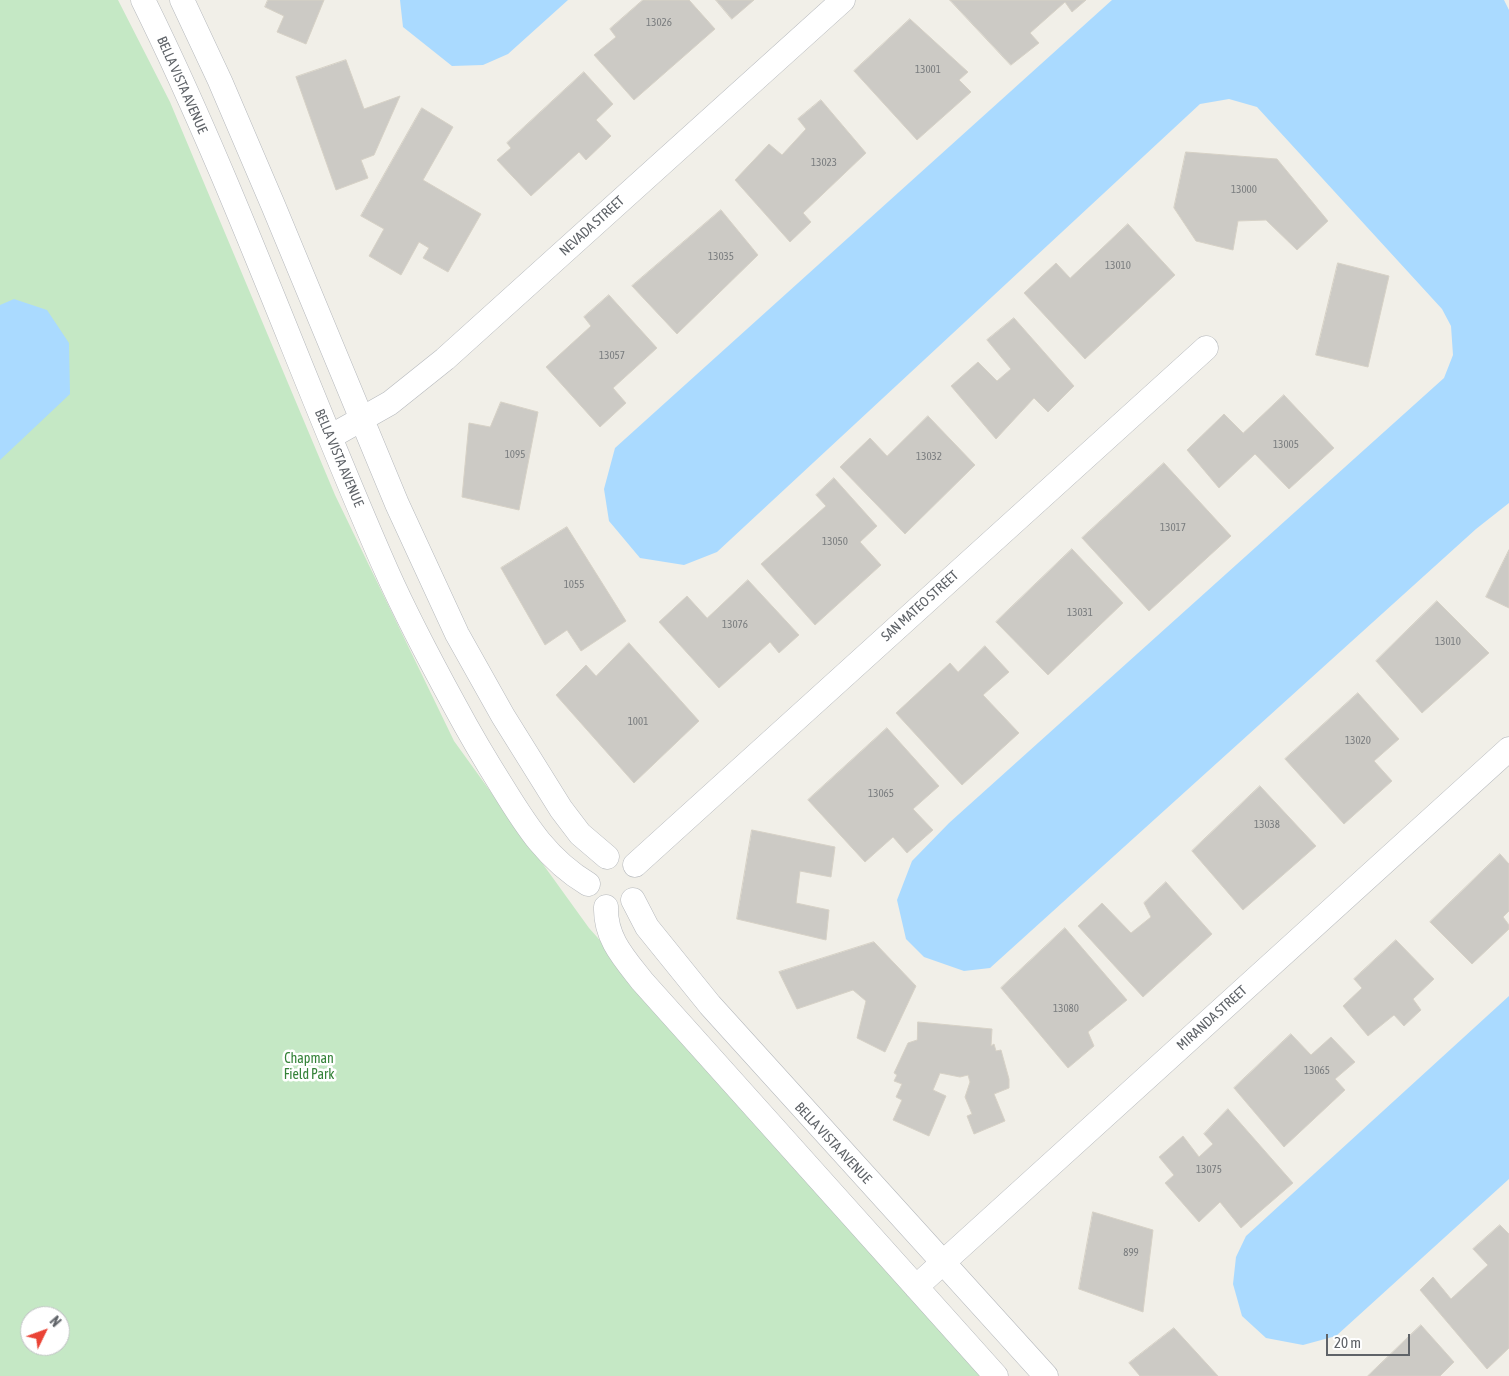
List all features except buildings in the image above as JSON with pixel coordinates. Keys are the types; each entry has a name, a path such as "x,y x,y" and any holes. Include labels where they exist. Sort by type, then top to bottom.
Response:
{"street":[{"name":"BELLA VISTA AVENUE","path":"142,0 222,174 398,596 487,763 536,838 556,861 588,884 594,898 606,907"},
{"path":"182,0 220,81 426,570 473,664 561,809 580,834 607,857"},
{"name":"NEVADA STREET","path":"330,436 403,394 445,359 843,0"},
{"name":"SAN MATEO STREET","path":"635,865 1206,348"},
{"name":"MIRANDA STREET","path":"916,1288 1509,749"},
{"path":"588,884 591,870 595,864 607,857 623,857 635,865 640,879 640,886 634,900 621,907 606,907 606,920 609,932 616,946 642,981 996,1376"},
{"name":"BELLA VISTA AVENUE","path":"634,900 647,928 710,1005 1046,1376"}],"green space":[{"name":"Chapman Field Park","path":"0,0 118,0 170,102 335,495 454,741 589,928 988,1376 0,1376"}],"water":[{"path":"400,0 568,0 508,54 483,65 452,66 403,27"},
{"path":"1112,0 1504,0 1509,10 1509,503 1476,529 990,968 964,971 924,957 906,939 897,900 912,861 949,823 1444,378 1453,355 1451,326 1442,309 1257,107 1229,99 1200,104 717,552 684,565 640,558 609,521 604,489 615,448"},
{"path":"14,299 47,310 69,343 70,394 0,460 0,305"},
{"path":"1509,996 1509,1179 1336,1336 1303,1345 1266,1338 1242,1316 1233,1284 1236,1257 1246,1236"}]}
